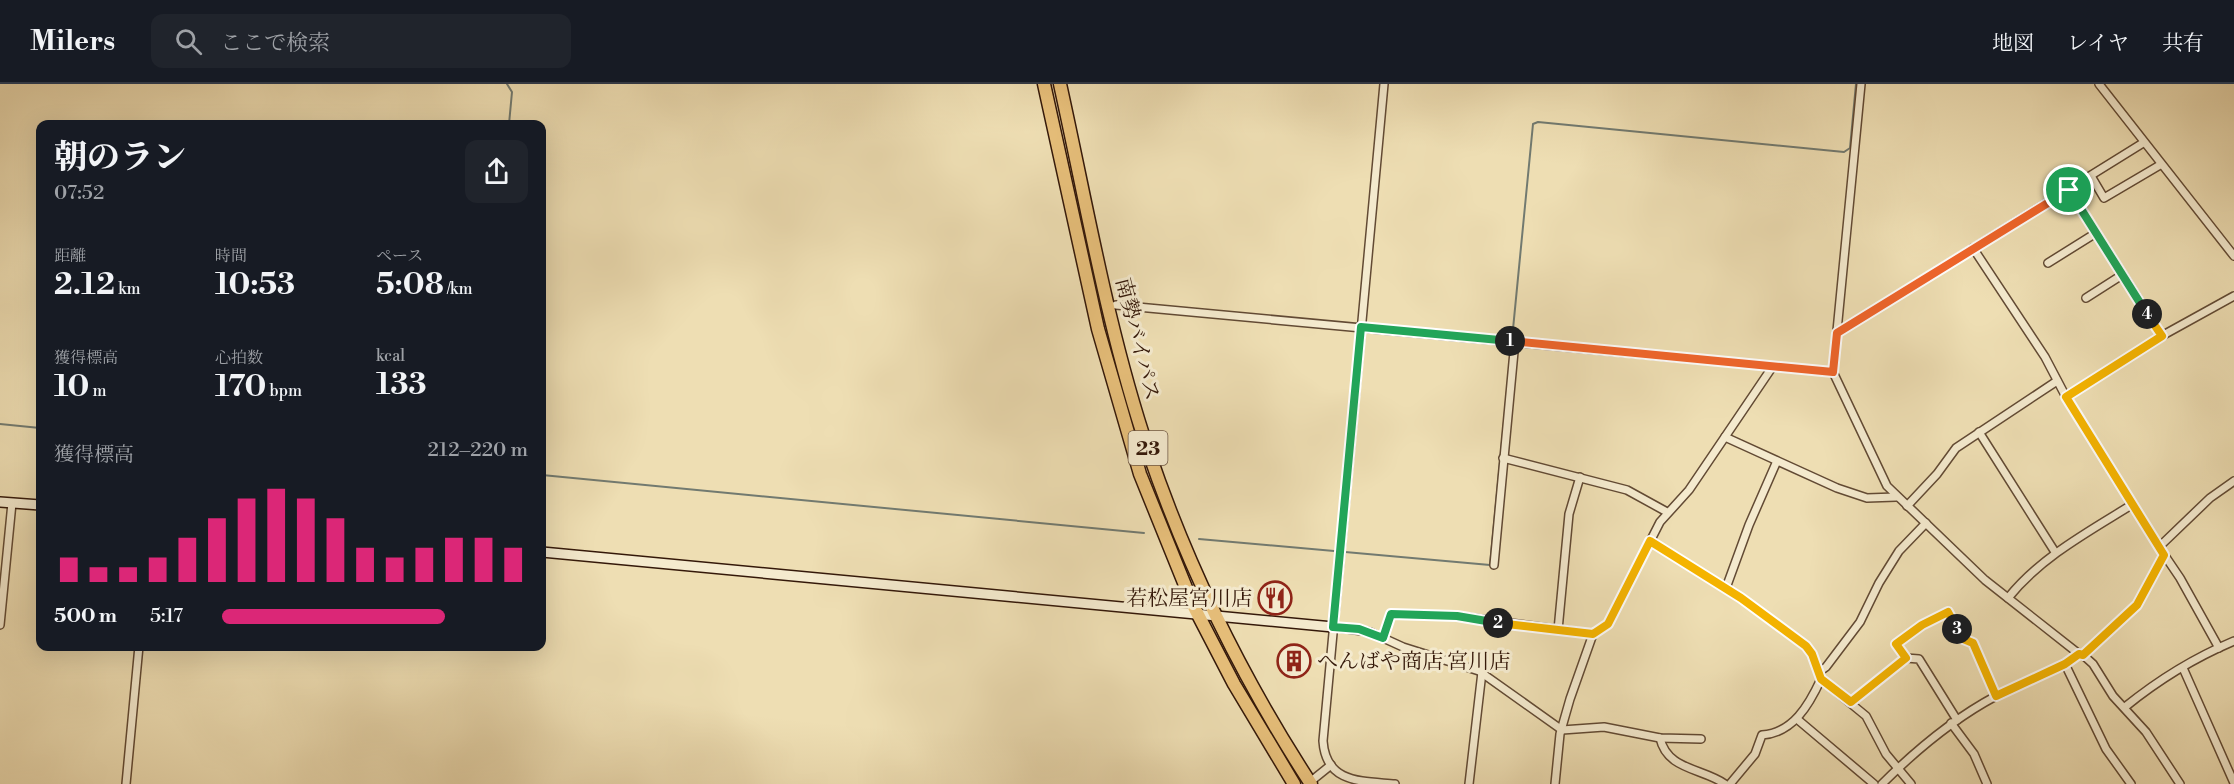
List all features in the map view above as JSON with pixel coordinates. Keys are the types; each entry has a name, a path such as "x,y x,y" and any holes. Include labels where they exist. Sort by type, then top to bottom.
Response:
{"highway":[{"name":"南勢バイパス","path":"1044,84 1098,329 1140,474 1198,612 1234,684 1294,784"},
{"name":"南勢バイパス","path":"1060,84 1119,352 1133,402 1168,503 1216,615 1259,700 1311,783"}],"street":[{"path":"1384,84 1323,752 1342,781 1395,784"},
{"path":"1862,84 1833,372 1887,486 1960,558 2093,664 2113,696 2150,737 2180,784"},
{"path":"2099,84 2160,165 2231,247 2234,255"},
{"path":"1837,333 2143,143"},
{"path":"2091,176 2104,198 2160,165"},
{"path":"2069,190 2162,336"},
{"path":"2048,264 2096,233"},
{"path":"1973,248 2045,357 2066,397 2158,548 2180,578 2219,648"},
{"path":"2086,298 2122,275"},
{"path":"2066,397 2162,336 2234,296"},
{"path":"1116,304 1833,372"},
{"path":"1494,565 1512,341"},
{"path":"1555,784 1562,730 1593,634 1608,624 1667,512 1689,490 1773,366"},
{"path":"1907,506 1937,474 1951,453 2057,381"},
{"path":"1979,432 2055,552"},
{"path":"1725,437 1837,488 1867,498 1896,496"},
{"path":"1503,458 1640,495 1667,512"},
{"path":"1726,588 1749,525 1777,461"},
{"path":"1558,630 1569,514 1580,477"},
{"path":"2158,548 2203,505 2233,486"},
{"path":"0,502 36,505"},
{"path":"0,625 12,503"},
{"path":"2008,598 2025,577 2034,573 2055,552 2133,504"},
{"path":"1730,784 1755,754 1762,735 1785,729 1797,719 1820,675 1860,622 1879,583 1899,551 1926,523"},
{"path":"1650,541 1726,588 1806,646 1820,675 1872,723 1886,754 1911,784"},
{"path":"546,552 1198,612 1359,629 1482,672 1562,730 1604,727 1660,738 1701,740"},
{"path":"1882,784 1954,721 1996,696 2081,655 2137,605 2164,555"},
{"path":"1987,784 1974,754 1919,660 1906,658 1896,644 1922,625 1948,612 1961,638 1973,643 1996,696"},
{"path":"1383,638 1391,614 1457,616 1593,634"},
{"path":"2125,707 2144,691 2234,640"},
{"path":"126,784 139,651"},
{"path":"1851,702 1906,658"},
{"path":"2065,664 2106,749 2131,784"},
{"path":"2183,668 2234,783"},
{"path":"1469,784 1482,672"},
{"path":"1797,719 1874,784"},
{"path":"1660,738 1669,756 1679,764 1725,784"},
{"path":"1311,783 1331,765"}],"waterway":[{"path":"507,84 512,92 509,120"},
{"path":"1199,539 1490,565 1533,124 1538,122 1844,152 1850,148 1856,84"},
{"path":"0,424 36,428"},
{"path":"546,475 1144,533"}],"place":[{"name":"若松屋宮川店","path":"1275,598"},
{"name":"へんばや商店 宮川店","path":"1294,661"}],"route":[{"path":"2069,190 2162,336 2066,397 2164,555 2137,605 2083,655 2079,654 2046,674 1996,696 1973,643 1961,638 1948,612 1922,625 1896,644 1906,658 1894,664 1851,702 1821,679 1812,654 1806,646 1767,615 1650,541 1608,624 1593,634 1457,616 1391,614 1383,638 1359,629 1333,627 1361,327 1833,372 1837,333 2069,190"}]}
